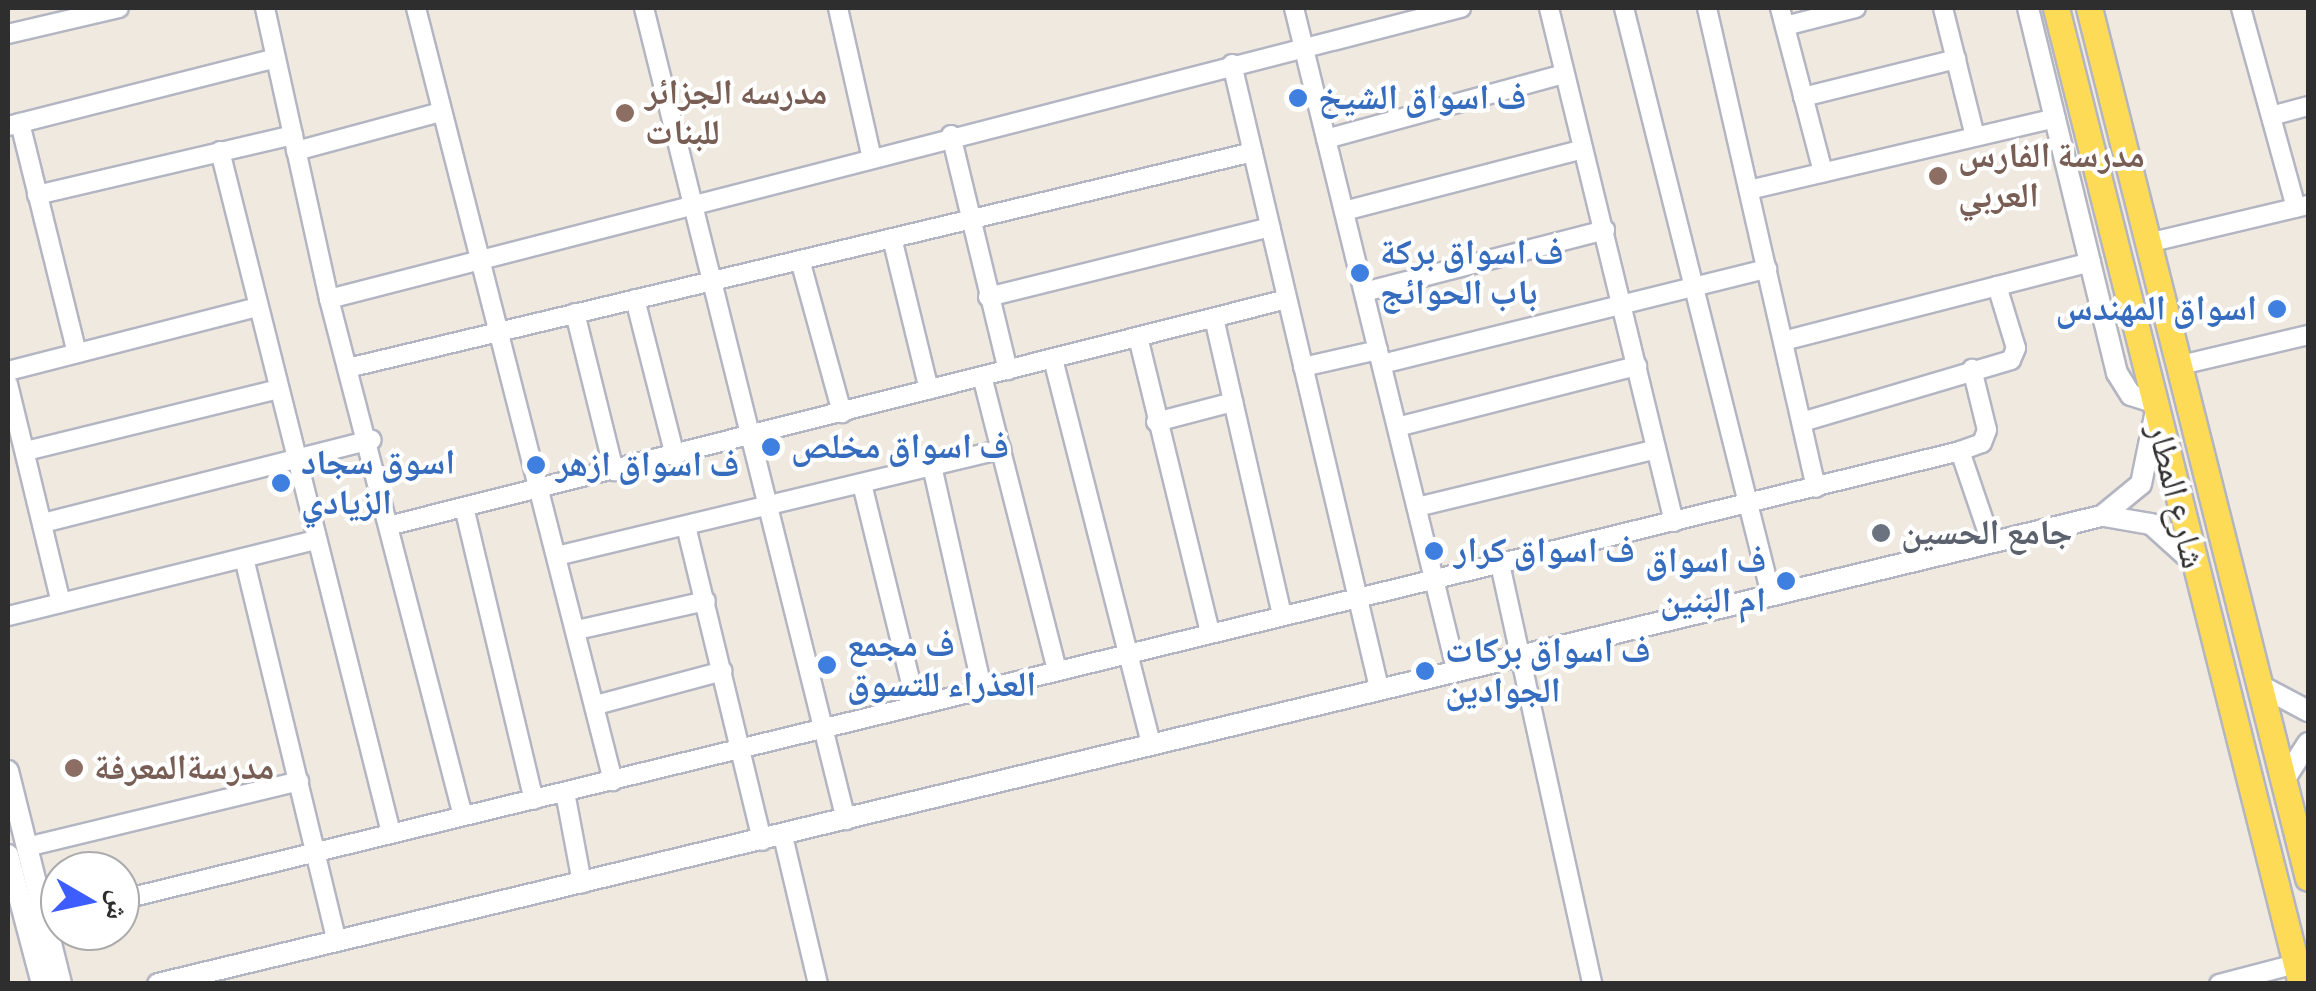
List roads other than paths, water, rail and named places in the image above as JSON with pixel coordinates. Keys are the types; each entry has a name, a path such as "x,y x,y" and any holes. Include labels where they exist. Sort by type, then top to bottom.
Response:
{"main road":[{"name":"شارع المطار","path":"2056,8 2298,974"},
{"name":"شارع المطار","path":"2089,8 2284,780 2301,813 2308,878"},
{"path":"2088,141 2106,142 2119,130"},
{"path":"2102,196 2135,187"}],"street":[{"path":"8,34 119,8"},
{"path":"265,8 329,300 372,440 463,816"},
{"path":"416,8 613,781"},
{"path":"644,8 846,820"},
{"path":"838,8 871,155"},
{"path":"1294,8 1456,669"},
{"path":"329,300 692,200 1304,46 1387,16 1461,8"},
{"path":"1549,8 1674,522"},
{"path":"1624,8 1771,595"},
{"path":"1708,8 1816,488"},
{"path":"1823,172 1783,17 1856,8"},
{"path":"1943,8 1976,136"},
{"path":"2028,8 2120,379 2154,408 2142,484 2102,516"},
{"path":"2148,243 2302,207 2241,8"},
{"path":"76,354 37,195 14,124 276,58"},
{"path":"1804,97 1956,58"},
{"path":"1232,64 1380,688"},
{"path":"1326,139 1564,74"},
{"path":"2271,116 2308,106"},
{"path":"37,195 220,151 294,143 441,112"},
{"path":"1749,190 2056,118"},
{"path":"951,135 1008,370"},
{"path":"1344,212 1582,148"},
{"path":"220,151 275,390 391,834"},
{"path":"352,367 1253,152"},
{"path":"988,297 1270,227"},
{"path":"1364,292 1605,230"},
{"path":"892,238 930,390"},
{"path":"800,260 842,413"},
{"path":"1783,341 2091,262"},
{"path":"1303,367 1380,357 1623,307 1767,269"},
{"path":"1802,422 2016,355 1997,286"},
{"path":"635,299 675,456"},
{"path":"392,525 1287,299"},
{"path":"8,371 258,307"},
{"path":"576,313 614,471"},
{"path":"1214,318 1281,612"},
{"path":"2177,366 2308,336"},
{"path":"1138,337 1209,629"},
{"path":"1054,359 1151,744"},
{"path":"1397,427 1637,366"},
{"path":"140,895 743,750 915,700 1356,593 1500,564 1748,505 1960,451 1988,430 1972,369"},
{"path":"982,376 1056,666"},
{"path":"8,384 60,603"},
{"path":"26,451 275,390"},
{"path":"1156,422 1233,402"},
{"path":"42,523 372,440"},
{"path":"1417,508 1656,448"},
{"path":"558,556 1001,449"},
{"path":"1960,451 1991,542"},
{"path":"932,466 981,684"},
{"path":"862,484 915,700"},
{"path":"464,508 534,800"},
{"path":"158,984 224,976 336,941 2102,516 2150,524 2194,564"},
{"path":"686,526 743,750 818,984"},
{"path":"8,616 314,540"},
{"path":"244,558 336,941"},
{"path":"1500,564 1526,654 1592,984"},
{"path":"577,630 706,601"},
{"path":"596,705 723,671"},
{"path":"2261,686 2308,711"},
{"path":"2284,780 2308,746"},
{"path":"8,770 17,851 42,984"},
{"path":"17,851 298,781"},
{"path":"565,792 582,884"},
{"path":"17,851 40,894"},
{"path":"57,951 61,984"},
{"path":"2219,984 2298,974"}],"place":[{"name":"ف اسواق الشيخ","path":"1298,98"},
{"name":"مدرسه الجزائر للبنات","path":"625,113"},
{"name":"مدرسة الفارس العربي","path":"1938,176"},
{"name":"ف اسواق بركة باب الحوائج","path":"1360,273"},
{"name":"اسواق المهندس","path":"2277,309"},
{"name":"ف اسواق مخلص","path":"771,447"},
{"name":"ف اسواق ازهر","path":"536,465"},
{"name":"اسوق سجاد الزيادي","path":"281,483"},
{"name":"جامع الحسين","path":"1881,533"},
{"name":"ف اسواق كرار","path":"1434,551"},
{"name":"ف اسواق ام البنين","path":"1786,581"},
{"name":"ف مجمع العذراء للتسوق","path":"827,665"},
{"name":"ف اسواق بركات الجوادين","path":"1425,671"},
{"name":"مدرسةالمعرفة","path":"74,768"}]}
